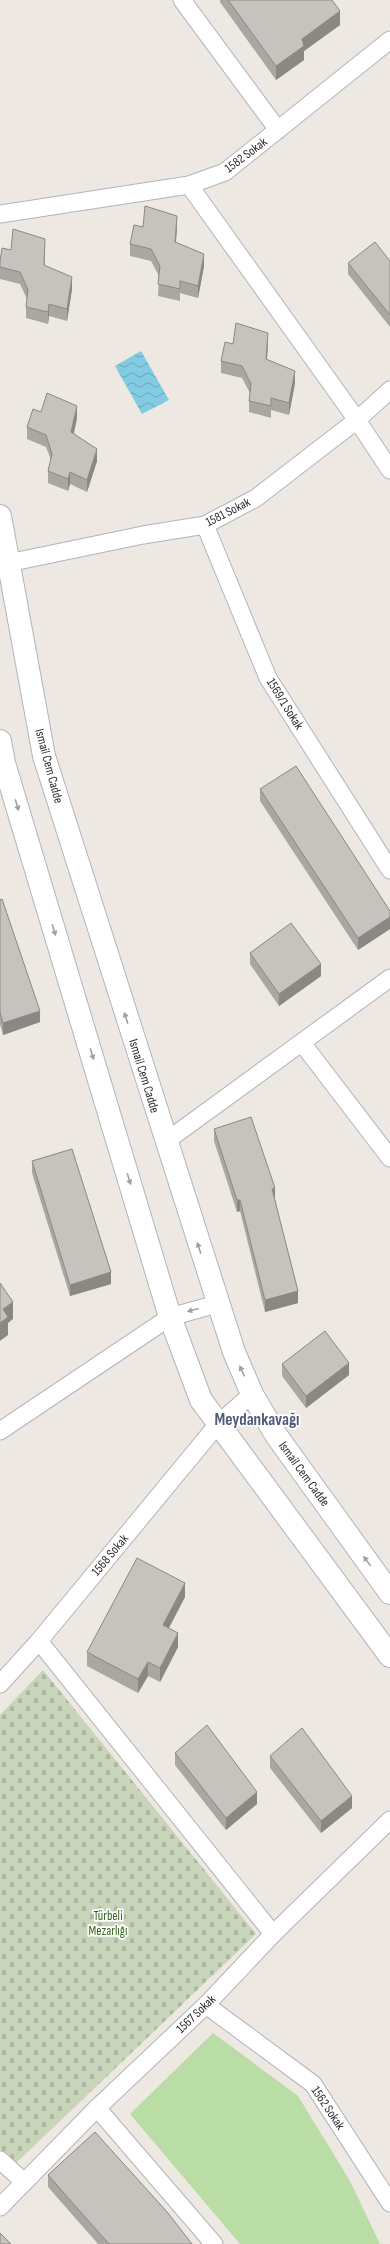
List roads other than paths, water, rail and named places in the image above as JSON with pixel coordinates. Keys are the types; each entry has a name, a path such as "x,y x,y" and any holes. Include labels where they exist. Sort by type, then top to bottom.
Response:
{"main road":[{"name":"Ismail Cem Cadde","path":"0,516 44,756 165,1142 234,1352 252,1394 276,1435 390,1593"},
{"path":"0,741 5,784 170,1317 201,1400 390,1656"}],"street":[{"path":"182,0 278,130"},
{"name":"1582 Sokak","path":"0,214 189,185 224,172 390,40"},
{"path":"189,185 357,420 390,470"},
{"name":"1581 Sokak","path":"8,563 142,535 205,525 256,498 357,420 390,390"},
{"name":"1569/1 Sokak","path":"205,525 268,678 390,870"},
{"path":"165,1142 390,978"},
{"path":"302,1043 390,1158"},
{"path":"0,1431 170,1317 217,1304"},
{"name":"1568 Sokak","path":"0,1684 39,1641 218,1424 252,1394"},
{"path":"39,1641 273,1934"},
{"name":"1567 Sokak","path":"0,2207 97,2108 206,2005 273,1934 390,1820"},
{"name":"1562 Sokak","path":"206,2005 313,2084 390,2203"},
{"path":"97,2108 214,2244"},
{"path":"0,2160 24,2182"}],"water":[{"path":"141,351 169,400 142,414 115,366"}],"district":[{"name":"Meydankavağı","path":"257,1420"}],"park label":[{"name":"Türbeli Mezarlığı","path":"108,1924"}]}
